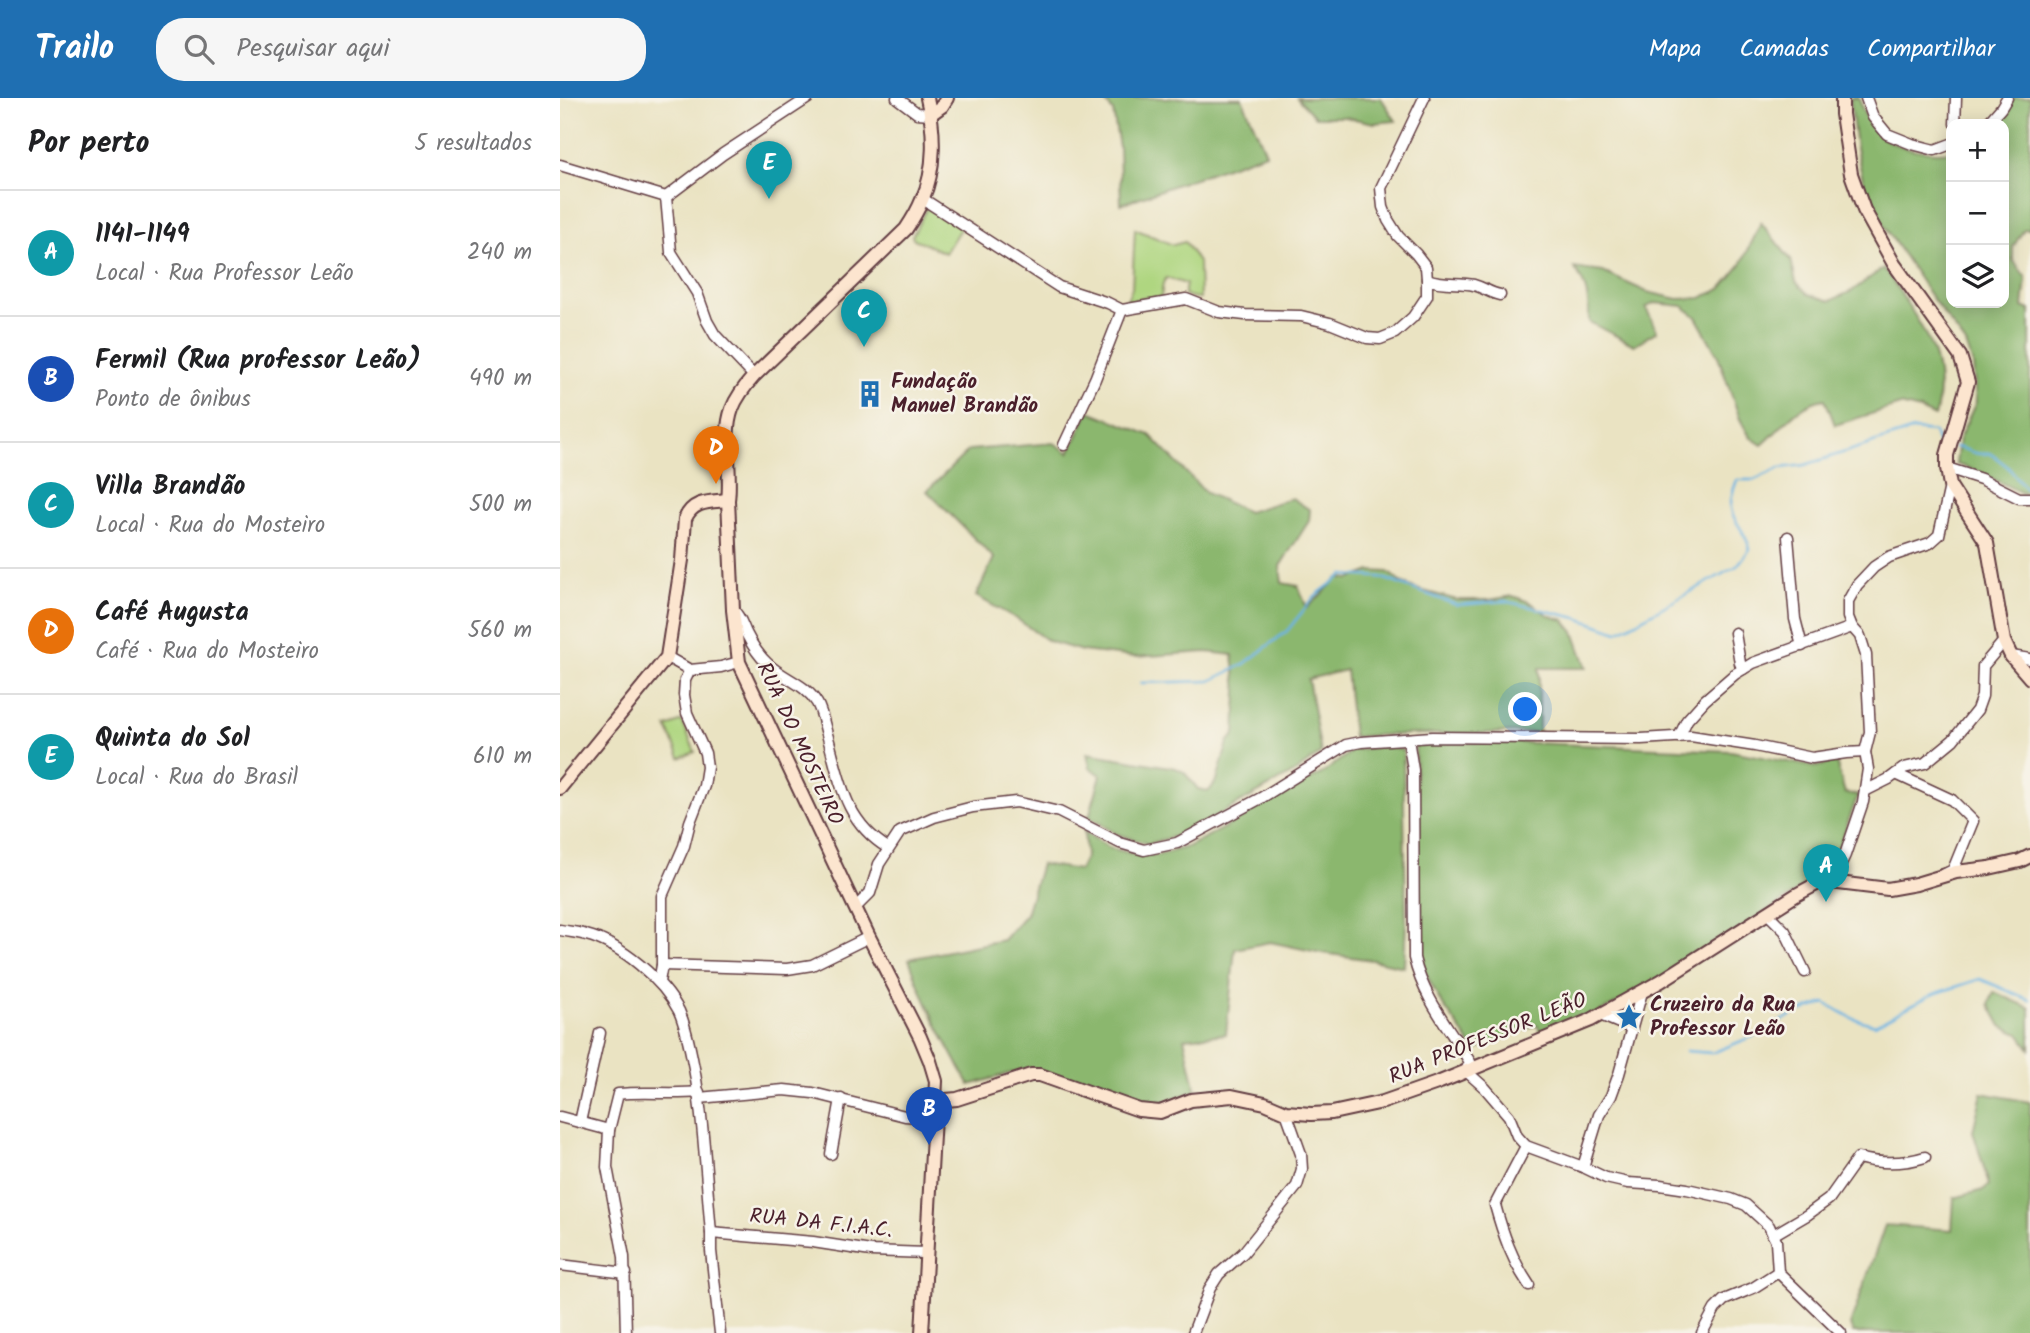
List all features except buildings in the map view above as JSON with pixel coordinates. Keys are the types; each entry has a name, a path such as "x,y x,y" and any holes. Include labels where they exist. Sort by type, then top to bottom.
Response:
{"street":[{"path":"666,197 723,154 807,98"},
{"path":"897,98 917,113 931,114 942,106 947,98"},
{"name":"RUA DO MOSTEIRO","path":"922,1333 936,1081 920,1037 855,908 739,662 733,610 728,434 731,411 741,391 754,376 906,229 923,199 929,174 934,138 927,98"},
{"path":"923,199 1059,287 1122,310 1186,299 1219,312 1301,316 1330,323 1367,338 1380,339 1395,333 1413,317 1427,296 1426,267 1398,236 1388,220 1383,207 1381,188 1424,98"},
{"path":"1822,881 1836,874 1857,821 1868,769 1865,752 1870,732 1868,671 1860,636 1852,627 1849,617 1848,601 1857,585 1889,557 1930,543 1939,536 1950,486 1947,462 1968,382 1960,356 1895,264 1864,210 1851,174 1842,98"},
{"path":"1866,98 1873,117 1887,134 1935,150 1946,146"},
{"path":"1955,119 1956,98"},
{"path":"1991,119 2007,98"},
{"path":"560,165 666,197"},
{"path":"666,197 671,253 697,293 715,335 754,376"},
{"path":"1427,279 1468,284 1500,295"},
{"path":"1064,445 1095,379 1122,310"},
{"path":"1947,462 2019,498 2029,498"},
{"path":"1950,486 1987,543 2004,642 2011,656 2030,678"},
{"path":"560,788 667,657 682,560 685,519 691,508 696,504 728,500"},
{"path":"1788,537 1794,619 1802,646"},
{"path":"733,610 739,615 757,652 768,664 798,682 817,704 849,809 865,830 888,848"},
{"path":"1679,737 1686,720 1704,700 1735,674 1753,663 1852,627"},
{"path":"1735,633 1743,669"},
{"path":"1865,791 1904,768 1925,763 1953,740 1977,710 1982,696 1983,667 2004,642"},
{"path":"2011,656 2030,659"},
{"path":"667,657 690,670 739,662"},
{"path":"659,982 662,965 662,896 684,846 704,786 707,767 705,753 687,713 685,680 690,670"},
{"path":"855,908 870,893 878,864 900,832 934,817 973,807 1016,802 1059,812 1120,843 1144,850 1177,843 1261,798 1346,745 1361,742 1484,737 1641,740 1691,736 1812,758 1865,752"},
{"path":"1408,739 1413,771 1414,958 1419,978 1431,1001 1470,1062 1466,1071 1509,1116 1517,1136 1526,1146 1606,1178 1628,1183 1660,1185 1731,1199 1745,1205 1769,1226 1776,1241 1777,1272 1841,1333"},
{"path":"1896,775 1952,800 1973,821 1953,870 1941,876"},
{"path":"1822,881 1888,889 1956,872 2010,863 2030,856"},
{"name":"RUA PROFESSOR LEÃO","path":"935,1101 957,1099 1003,1082 1040,1075 1139,1110 1160,1112 1191,1100 1232,1096 1265,1103 1286,1112 1332,1113 1383,1102 1466,1071 1600,1015 1822,881"},
{"path":"1767,914 1785,931 1805,972"},
{"path":"560,930 588,935 618,948 659,982 680,1014 689,1040 699,1095 720,1333"},
{"path":"662,965 787,969 813,965 869,937"},
{"path":"1583,1167 1600,1115 1619,1074 1642,992"},
{"path":"1600,1015 1631,1028"},
{"path":"580,1122 600,1033"},
{"path":"626,1333 626,1273 607,1167 609,1130 618,1094 657,1092 699,1095 784,1090 841,1099 905,1116 935,1118"},
{"path":"831,1154 841,1099"},
{"path":"1193,1333 1210,1288 1219,1274 1243,1252 1297,1186 1303,1169 1301,1154 1286,1112"},
{"path":"560,1117 609,1130"},
{"path":"1526,1146 1495,1205 1504,1238 1529,1285"},
{"path":"1773,1235 1829,1199 1858,1158 1905,1163 1925,1157"},
{"name":"RUA DA F.I.A.C.","path":"711,1233 813,1242 871,1251 926,1253"},
{"path":"560,1265 626,1273"},
{"path":"1702,1333 1715,1309 1724,1300 1753,1288 1777,1272"}],"green space":[{"path":"1102,98 1242,98 1266,153 1121,204 1119,147 1113,111"},
{"path":"1297,98 1381,98 1396,121 1374,123 1345,117 1315,117"},
{"path":"1850,98 1859,98 1866,117 1877,133 1893,143 1922,151 1946,151 1946,308 2009,308 2009,119 2000,119 2013,98 2030,98 2030,229 2024,229 2013,247 2013,260 2026,278 2023,307 2030,310 2030,491 2022,493 1956,464 1959,439 1976,402 1973,365 1966,344 1872,208 1856,148"},
{"path":"928,206 961,227 945,253 912,236"},
{"path":"1761,223 1791,260 1796,282 1808,294 1830,301 1852,291 1883,268 1917,319 1935,358 1939,385 1935,417 1900,405 1835,425 1825,399 1807,405 1762,445 1750,437 1740,419 1718,356 1696,317 1683,306 1654,303 1646,308 1657,331 1634,345 1589,322 1586,293 1574,268 1603,272 1647,292 1678,299 1701,298 1721,289 1741,265"},
{"path":"1135,229 1173,245 1185,242 1199,264 1200,299 1184,295 1186,284 1166,278 1161,297 1126,302 1132,288"},
{"path":"1089,411 1150,435 1206,493 1248,512 1292,498 1310,510 1309,521 1280,566 1282,583 1298,586 1307,608 1338,578 1350,579 1371,571 1388,572 1400,582 1416,589 1457,600 1489,600 1513,596 1529,602 1550,616 1564,620 1574,632 1587,668 1539,668 1539,732 1353,737 1346,670 1308,679 1321,753 1295,772 1186,833 1148,844 1117,834 1089,817 1101,775 1090,768 1087,753 1176,768 1184,772 1198,789 1209,791 1217,780 1228,742 1235,734 1237,691 1233,655 1206,652 1135,657 1082,651 1048,641 1017,619 976,596 994,558 927,491 969,450 1054,443 1069,453"},
{"path":"682,721 695,752 680,758 667,727"},
{"path":"1507,742 1731,751 1815,767 1836,762 1845,793 1858,795 1835,857 1817,878 1656,985 1542,1039 1538,1026 1533,1026 1473,1051 1440,1001 1424,970 1415,743"},
{"path":"1387,746 1403,750 1406,921 1404,967 1270,942 1235,949 1226,1034 1184,1038 1196,1091 1152,1107 1028,1068 970,1085 936,1024 909,959 1003,940 1026,914 1041,864 1079,870 1086,856 1084,832 1110,848 1138,855 1158,855 1187,847 1323,773 1353,750"},
{"path":"1994,992 2030,1008 2030,1049 2019,1034 2001,1026 1989,1004"},
{"path":"1982,1093 2030,1102 2030,1333 1853,1333 1850,1325 1885,1225 1952,1230 1954,1198 1983,1190 1989,1185 1973,1131"}],"waterway":[{"path":"1141,683 1210,681 1243,665 1287,631 1315,596 1343,575 1380,577 1457,605 1505,601 1577,618 1618,632 1737,566 1750,549 1731,511 1737,480 1754,480 1780,468 1805,465 1914,430 1934,432 1939,446 1945,446"},
{"path":"1955,447 1975,453 1990,453 2007,466 2030,494"},
{"path":"1686,1051 1712,1053 1766,1031 1795,1013 1825,1003 1852,1018 1875,1025 1931,995 1980,979 2030,1000"}],"place":[{"name":"Quinta do Sol","path":"769,199"},
{"name":"Villa Brandão","path":"864,347"},
{"name":"Fundação Manuel Brandão","path":"870,394"},
{"name":"Café Augusta","path":"716,484"},
{"name":"1141-1149","path":"1826,902"},
{"name":"Cruzeiro da Rua Professor Leão","path":"1629,1017"},
{"name":"Fermil (Rua professor Leão)","path":"929,1145"}]}
